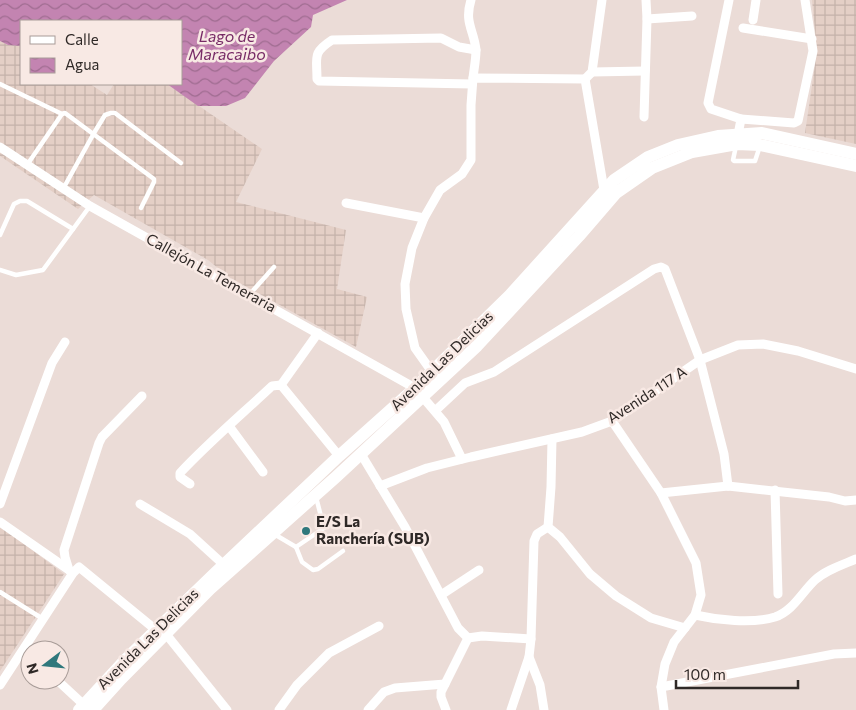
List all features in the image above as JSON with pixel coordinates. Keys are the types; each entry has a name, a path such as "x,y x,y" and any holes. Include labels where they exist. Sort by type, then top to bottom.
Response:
{"main road":[{"name":"Avenida Las Delicias","path":"85,708 161,632 224,565 339,456 477,346 580,236 616,194 652,168 692,152 762,134 856,154"},
{"name":"Avenida Las Delicias","path":"161,632 361,454 419,392 432,372 510,295 604,190 614,180 648,157 678,145 718,136 856,166"}],"street":[{"path":"432,372 415,348 406,308 405,284 412,248 424,218 440,190 462,174 471,160 471,105 476,50 468,14 471,0"},
{"path":"476,50 459,46 441,38 332,40 320,47 317,52 317,79 320,81 585,79 592,72 602,0"},
{"path":"644,117 646,0"},
{"path":"729,0 708,103 711,109 741,118 794,122 798,121 813,51 805,0"},
{"path":"753,20 756,0"},
{"path":"647,19 692,16"},
{"path":"743,28 812,39"},
{"path":"592,72 645,71"},
{"path":"585,79 604,190"},
{"path":"738,139 741,118"},
{"name":"Callejón La Temeraria","path":"0,147 90,206 318,333 419,392"},
{"path":"346,203 424,218"},
{"path":"435,411 465,382 494,372 654,269 661,267 665,269 700,360 724,454 728,486"},
{"path":"190,484 180,477 180,472 207,444 272,386 281,385 318,333"},
{"path":"0,504 52,363 65,342"},
{"name":"Avenida 117 A","path":"380,486 427,468 582,432 612,421 700,360 738,345 763,344 798,351 856,369"},
{"path":"281,385 339,456"},
{"path":"419,392 444,422 462,459"},
{"path":"71,571 64,550 98,443 142,396"},
{"path":"612,421 661,493 696,563 701,595 694,615 674,642 665,664 661,687 664,710"},
{"path":"229,426 263,472"},
{"path":"548,527 552,439"},
{"path":"361,454 405,527 458,628 468,638"},
{"path":"661,493 728,486 775,490 845,501 856,500"},
{"path":"775,490 778,594"},
{"path":"140,504 190,534 224,565"},
{"path":"0,522 71,571"},
{"path":"548,527 560,537 590,574 616,596 651,618 685,628"},
{"path":"511,710 529,657 534,541 537,534 548,527"},
{"path":"694,615 716,620 745,621 776,616 796,602 815,580 837,567 856,559"},
{"path":"33,640 71,571 76,568 82,568 161,632 227,710"},
{"path":"440,595 479,570"},
{"path":"279,710 298,685 328,653 378,626"},
{"path":"468,638 482,636 531,639"},
{"path":"446,710 441,697 445,684 468,638"},
{"path":"661,687 834,654 856,653"},
{"path":"529,657 540,685 544,710"},
{"path":"0,685 20,661"},
{"path":"368,710 384,692 395,688 445,684"},
{"path":"67,690 85,708"}],"lane":[{"path":"0,84 62,114 69,114 154,179 141,208"},
{"path":"63,189 94,132 105,115 111,113 116,114 181,163"},
{"path":"27,165 62,114"},
{"path":"0,235 14,204 20,201 27,201 74,229"},
{"path":"0,270 16,275 43,270 90,206"},
{"path":"250,295 274,267"},
{"path":"296,547 324,528 315,495"},
{"path":"273,533 296,547 302,562 313,570 318,569 343,551"},
{"path":"0,592 43,619"}],"shaded area":[{"path":"812,0 856,0 856,144 805,133 817,51"},
{"path":"0,41 8,45 20,46 20,85 92,85 107,95 113,85 168,85 262,149 236,202 346,230 337,289 367,297 356,347 229,277 208,260 94,195 78,209 0,156"},
{"path":"0,526 64,574 0,671"}],"water":[{"name":"Lago de Maracaibo","path":"0,0 347,0 313,15 311,27 274,61 245,98 226,106 198,106 168,85 182,85 182,20 20,20 20,46 8,45 0,41"}],"place":[{"name":"E/S La Ranchería (SUB)","path":"306,531"}]}
